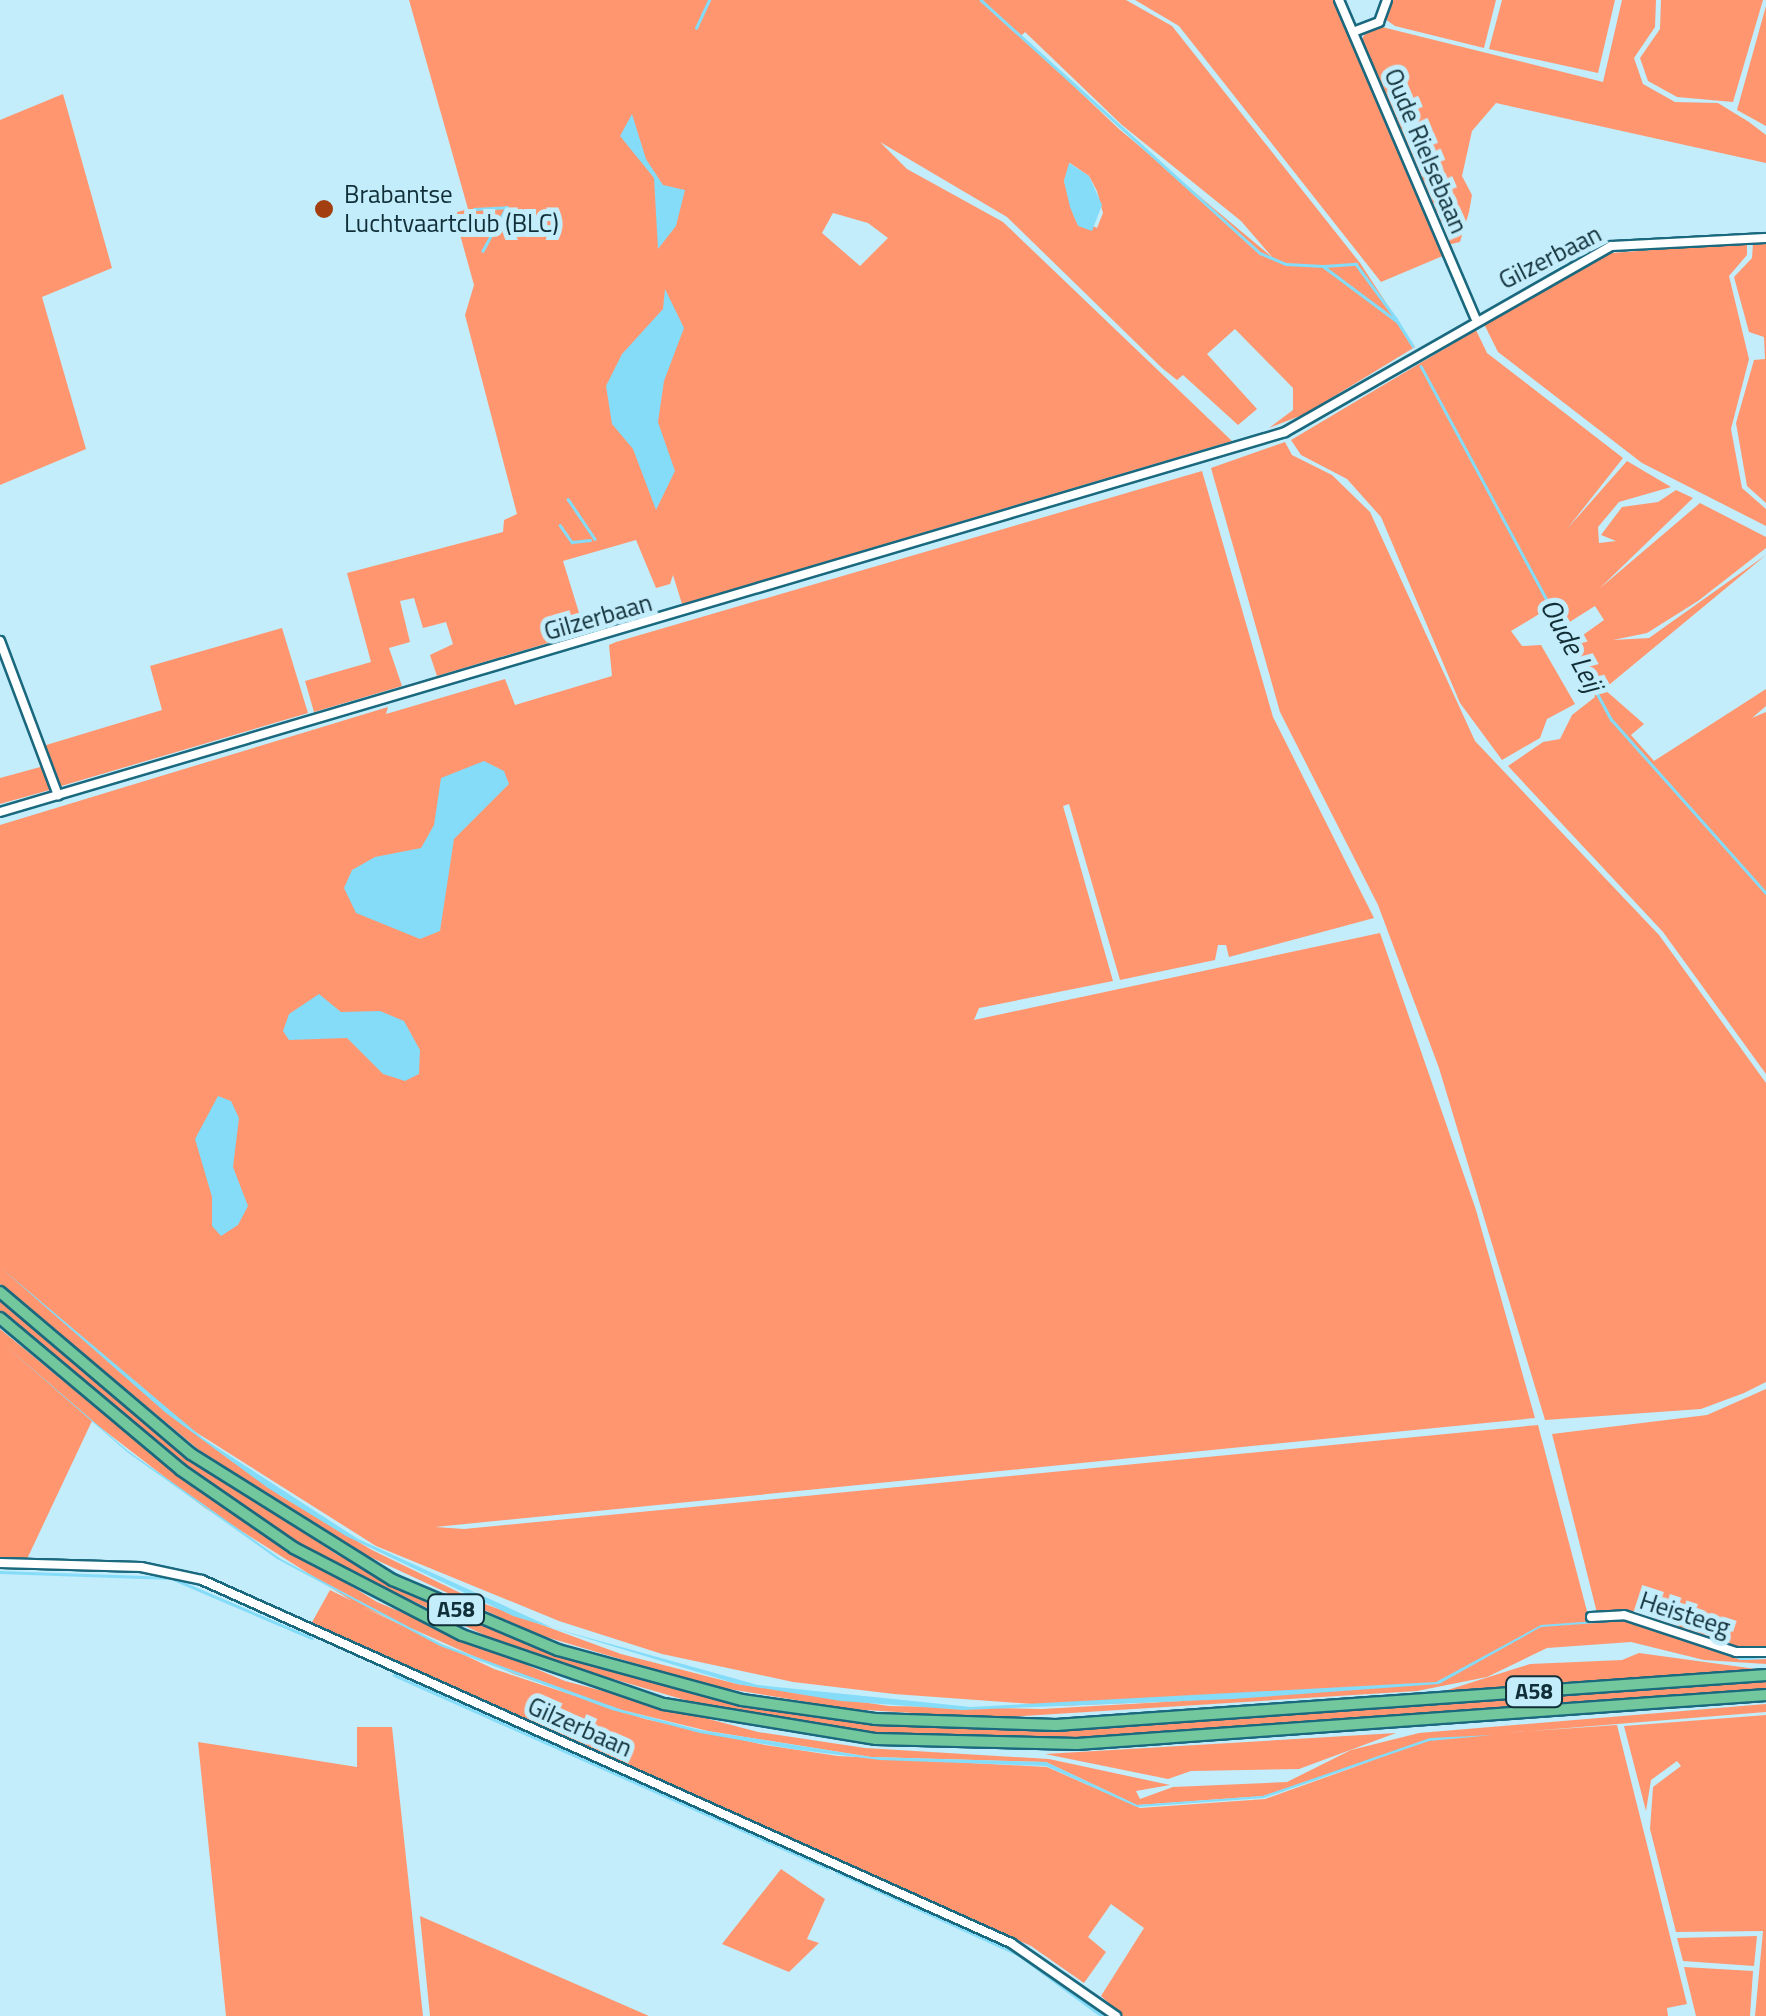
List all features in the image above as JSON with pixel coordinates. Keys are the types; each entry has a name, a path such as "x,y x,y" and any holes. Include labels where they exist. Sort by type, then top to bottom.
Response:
{"highway":[{"name":"A58","path":"0,1292 192,1454 393,1580 558,1650 742,1700 875,1719 1056,1725 1766,1675"},
{"name":"A58","path":"0,1318 181,1470 294,1548 462,1635 664,1704 876,1739 1077,1744 1766,1695"}],"street":[{"name":"Oude Rielsebaan","path":"1340,0 1475,318"},
{"path":"1353,32 1379,22 1387,0"},
{"name":"Gilzerbaan","path":"0,812 1206,460 1237,445 1286,434 1330,411 1422,347 1610,246 1766,238"},
{"path":"0,642 58,795"},
{"name":"Gilzerbaan","path":"0,1564 140,1567 202,1580 1010,1944 1116,2016"},
{"name":"Heisteeg","path":"1591,1617 1624,1615 1736,1652 1766,1652"}],"shaded area":[{"path":"409,0 1126,0 1172,26 1360,263 1415,347 1305,414 1269,428 1293,410 1293,388 1235,329 1207,354 1257,409 1238,425 1183,375 1177,380 1162,368 1007,217 880,142 907,169 1003,222 1232,441 682,604 673,575 670,584 656,588 636,540 563,561 585,632 437,676 430,655 453,644 446,622 423,628 414,598 400,601 410,642 389,648 402,686 314,712 305,681 371,662 347,573 503,532 504,520 517,514 465,315 474,285 454,213 468,209","holes":["1025,32 1122,125 1241,221 1273,258 1119,129 1021,36","1070,163 1089,176 1103,213 1097,228 1074,217 1064,181","833,213 868,223 888,238 860,266 822,233"]},
{"path":"1135,0 1337,0 1445,255 1381,282 1179,26"},
{"path":"1389,0 1496,0 1484,48 1395,26 1385,19"},
{"path":"1502,0 1615,0 1598,73 1489,49"},
{"path":"1622,0 1656,0 1655,27 1634,58 1643,84 1675,102 1718,103 1749,122 1766,135 1766,163 1496,103 1472,131 1462,176 1472,195 1469,212 1460,242 1447,245 1361,42 1364,35 1378,26 1603,82"},
{"path":"1661,0 1763,0 1733,102 1677,97 1648,81 1640,58 1660,29"},
{"path":"1766,6 1766,126 1737,110"},
{"path":"63,94 112,268 42,297 86,449 0,485 0,120"},
{"path":"1747,243 1747,255 1729,276 1749,359 1731,429 1742,488 1766,509 1766,526 1642,463 1498,352 1484,324 1611,253"},
{"path":"1753,243 1766,243 1766,503 1747,486 1736,423 1754,360 1765,359 1764,337 1749,332 1734,277 1752,258"},
{"path":"1476,330 1487,353 1623,458 1567,529 1627,461 1671,487 1619,502 1598,527 1599,543 1616,541 1601,535 1622,507 1658,502 1676,490 1693,498 1599,589 1700,503 1766,537 1766,548 1698,601 1647,633 1613,640 1649,638 1766,555 1604,689 1644,724 1631,735 1654,761 1766,689 1766,706 1752,718 1766,712 1766,1074 1663,932 1508,766 1543,742 1560,739 1572,715 1595,697 1569,645 1604,620 1595,606 1560,628 1549,608 1511,631 1522,646 1541,645 1575,704 1547,719 1540,738 1502,760 1460,703 1381,517 1347,479 1301,455 1291,440"},
{"path":"1285,442 1292,455 1332,475 1370,512 1475,741 1659,935 1766,1083 1766,1382 1744,1393 1701,1409 1545,1420 1439,1068 1378,905 1280,712 1211,468"},
{"path":"1202,471 1273,717 1374,918 1229,957 1226,945 1218,945 1215,960 1120,980 1069,804 1063,806 1113,981 979,1008 974,1020 1380,933 1476,1210 1535,1418 435,1527 464,1529 1538,1425 1588,1615 1621,1617 1741,1655 1766,1654 1742,1658 1624,1621 1741,1660 1766,1659 1766,1664 1704,1660 1631,1642 1547,1648 1487,1677 1417,1691 993,1718 849,1709 711,1686 536,1634 342,1544 199,1450 0,1284 0,825 388,707 386,714 505,679 515,705 612,676 609,645","holes":["175,1419 376,1546 559,1621 662,1654 793,1682 1059,1706 1200,1700 1042,1709 889,1706 737,1684 621,1654 477,1601 372,1550 281,1496"]},
{"path":"282,628 308,713 58,787 43,746 162,710 150,666"},
{"path":"44,766 53,789 0,804 0,778"},
{"path":"0,1299 175,1447 336,1554 511,1638 696,1695 849,1721 1025,1730 1766,1680 1766,1690 1062,1739 888,1735 719,1710 518,1651 326,1560 209,1485 98,1399 0,1314"},
{"path":"0,1329 194,1488 377,1602 565,1681 758,1732 865,1748 1049,1759 1170,1785 1136,1791 1140,1799 1173,1787 1287,1782 1351,1750 1419,1733 1766,1704 1766,1712 1504,1733 1617,1725 1687,2004 1667,2008 1668,2016 1123,2016 1101,1996 1144,1928 1111,1904 1088,1937 1106,1952 1084,1983 1031,1946 311,1624 330,1590 352,1601 205,1508 92,1421 27,1559 0,1559","holes":["361,1606 514,1674 622,1710 708,1731 871,1757 1046,1762 1137,1805 1263,1796 1377,1759 1265,1799 1140,1808 1047,1767 838,1756 645,1719 494,1669"]},
{"path":"1766,1389 1766,1650 1745,1652 1623,1612 1597,1613 1552,1434 1707,1415"},
{"path":"1639,1653 1756,1669 1438,1693 1530,1664 1622,1660"},
{"path":"1766,1715 1766,2016 1755,2016 1763,1931 1676,1932 1650,1829 1653,1787 1681,1766 1677,1761 1651,1780 1646,1811 1624,1726"},
{"path":"357,1727 392,1727 423,2016 226,2016 198,1742 357,1767"},
{"path":"1396,1733 1299,1769 1191,1771 1168,1779 1045,1754"},
{"path":"781,1869 825,1899 807,1939 819,1943 789,1972 722,1944"},
{"path":"420,1916 649,2016 430,2016"},
{"path":"1757,1936 1754,1966 1683,1961 1677,1938"},
{"path":"1684,1967 1753,1971 1750,2016 1696,2016"}],"water":[{"path":"632,114 646,159 663,185 685,190 676,226 658,249 654,178 620,136"},
{"path":"1069,163 1089,176 1102,205 1092,231 1078,226 1070,207 1064,181"},
{"path":"665,289 684,328 664,381 658,422 675,471 656,510 633,449 612,424 606,386 622,354 663,309"},
{"path":"484,761 504,771 509,784 454,839 440,931 420,939 356,913 344,888 352,870 375,857 421,848 434,825 441,778"},
{"path":"319,994 341,1012 380,1011 404,1021 420,1050 419,1074 405,1081 383,1074 347,1038 289,1040 283,1031 289,1014"},
{"path":"218,1096 231,1101 239,1118 233,1167 248,1206 238,1225 221,1236 212,1226 212,1197 195,1139"},
{"path":"0,1267 204,1439 358,1539 553,1628 758,1685 971,1707 1436,1682 1541,1625 1624,1619 1740,1657 1766,1659 1741,1660 1624,1621 1541,1627 1439,1684 1233,1699 963,1710 841,1701 737,1684 513,1616 346,1536 268,1488 166,1413"},
{"path":"0,1341 128,1451 281,1559 441,1644 622,1710 700,1730 871,1757 1046,1762 1137,1805 1263,1796 1430,1738 1493,1735 1429,1741 1264,1798 1137,1807 1046,1766 880,1760 792,1749 700,1733 612,1710 440,1646 277,1559 127,1452"}],"waterway":[{"path":"696,28 709,0"},
{"name":"Oude Leij","path":"981,0 1260,253 1286,264 1323,266 1398,322 1413,346"},
{"path":"474,209 507,207 483,251"},
{"name":"Oude Leij","path":"1324,266 1356,264 1397,320"},
{"name":"Oude Leij","path":"1421,366 1612,720 1766,893"},
{"path":"568,499 595,539"},
{"path":"560,525 572,542 590,540"},
{"path":"0,1572 171,1578 312,1638"},
{"path":"394,1675 828,1868"},
{"path":"837,1872 1018,1954 1102,2016"}],"place":[{"name":"Brabantse Luchtvaartclub (BLC)","path":"324,209"}]}
